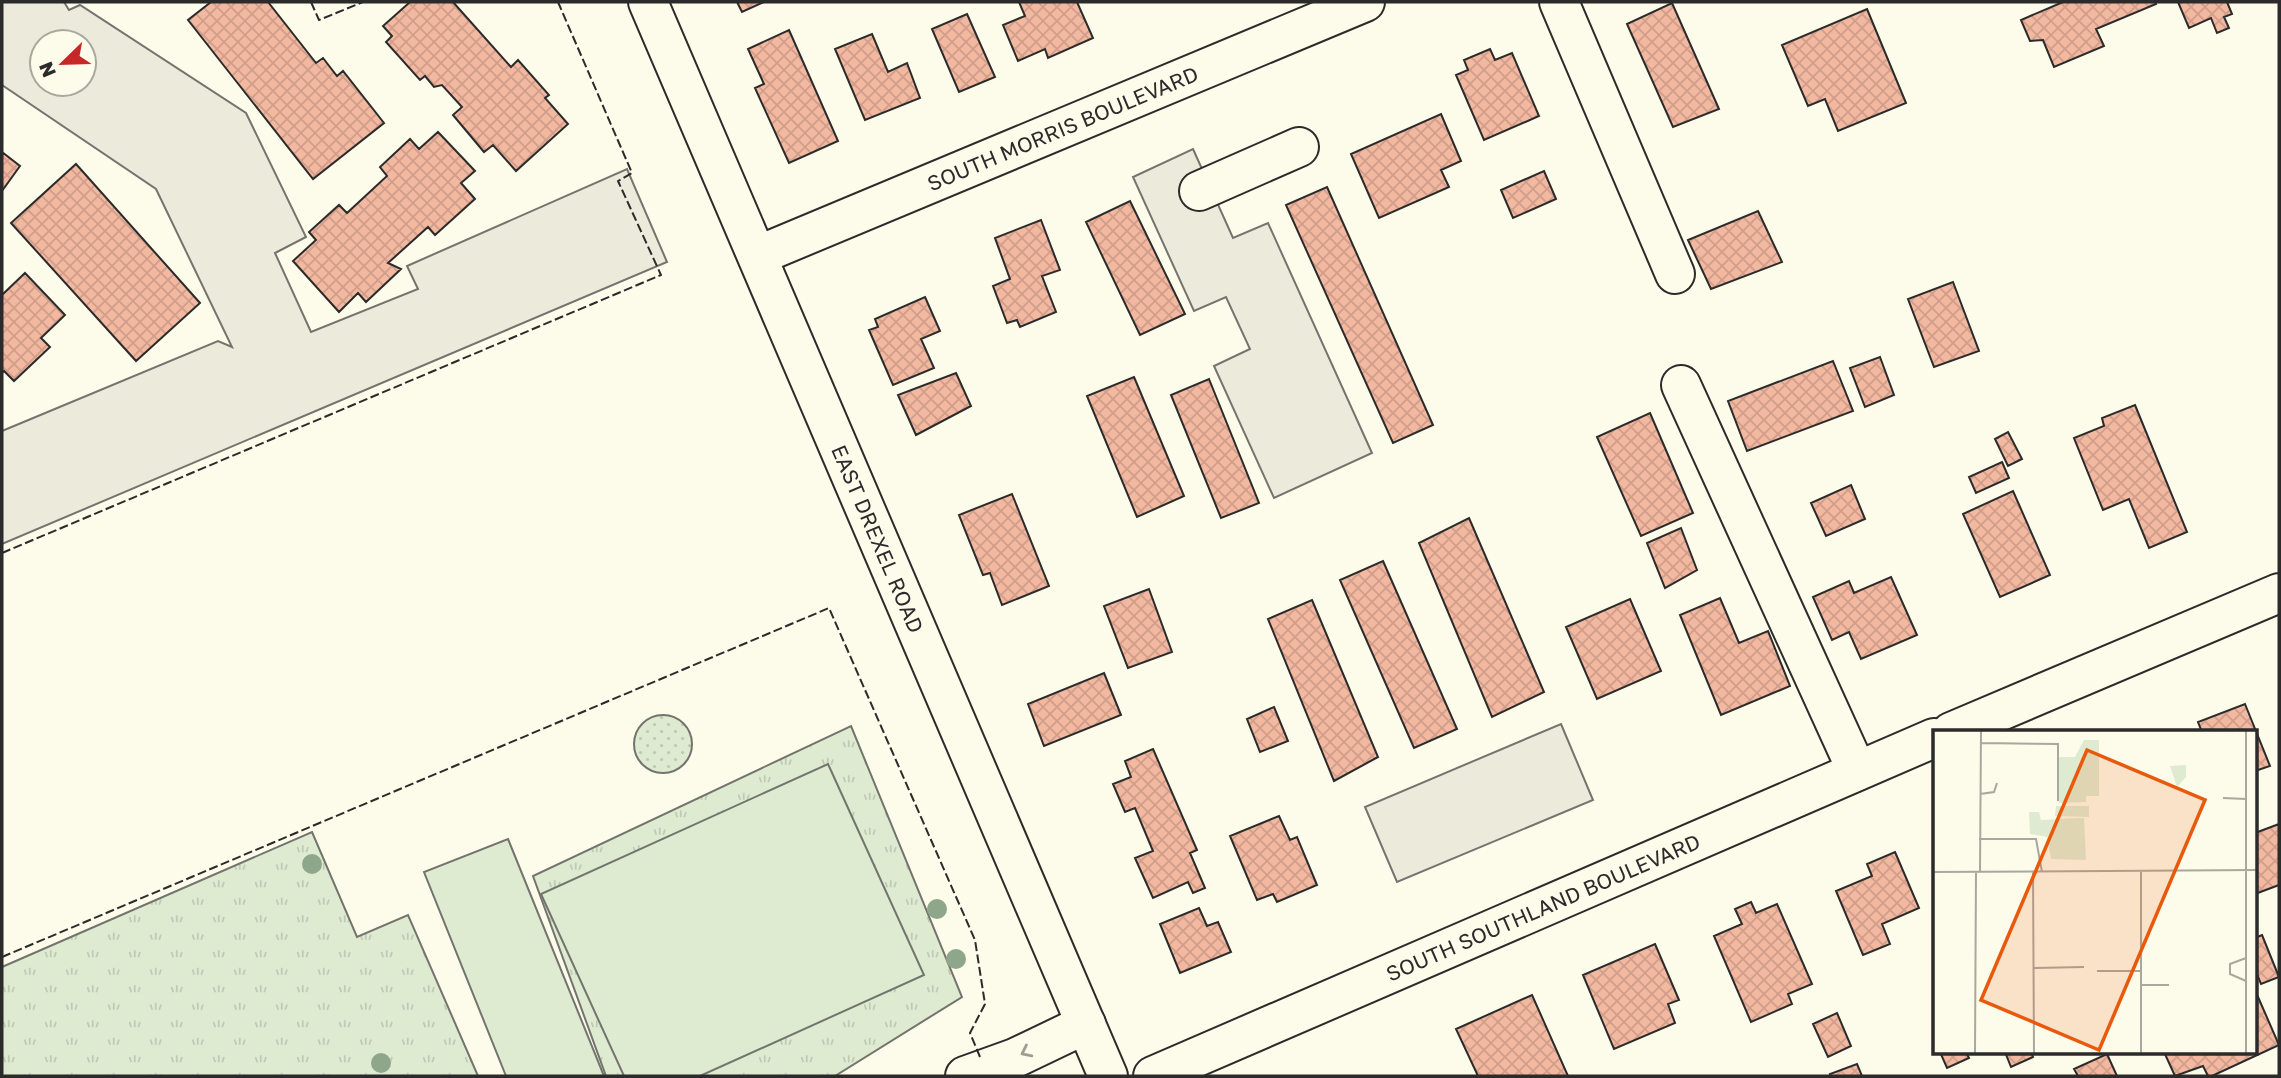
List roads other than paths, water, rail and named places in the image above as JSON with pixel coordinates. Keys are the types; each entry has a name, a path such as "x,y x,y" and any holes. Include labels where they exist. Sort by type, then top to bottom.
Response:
{"street":[{"name":"EAST DREXEL ROAD","path":"648,2 759,255 1108,1076"},
{"name":"SOUTH MORRIS BOULEVARD","path":"759,255 1365,2"},
{"path":"1559,2 1675,274"},
{"path":"1199,191 1299,147"},
{"path":"1681,385 1857,771"},
{"path":"1956,730 2279,593"},
{"name":"SOUTH SOUTHLAND BOULEVARD","path":"1153,1076 1933,738"},
{"path":"965,1076 1015,1058 1086,1024"}]}
